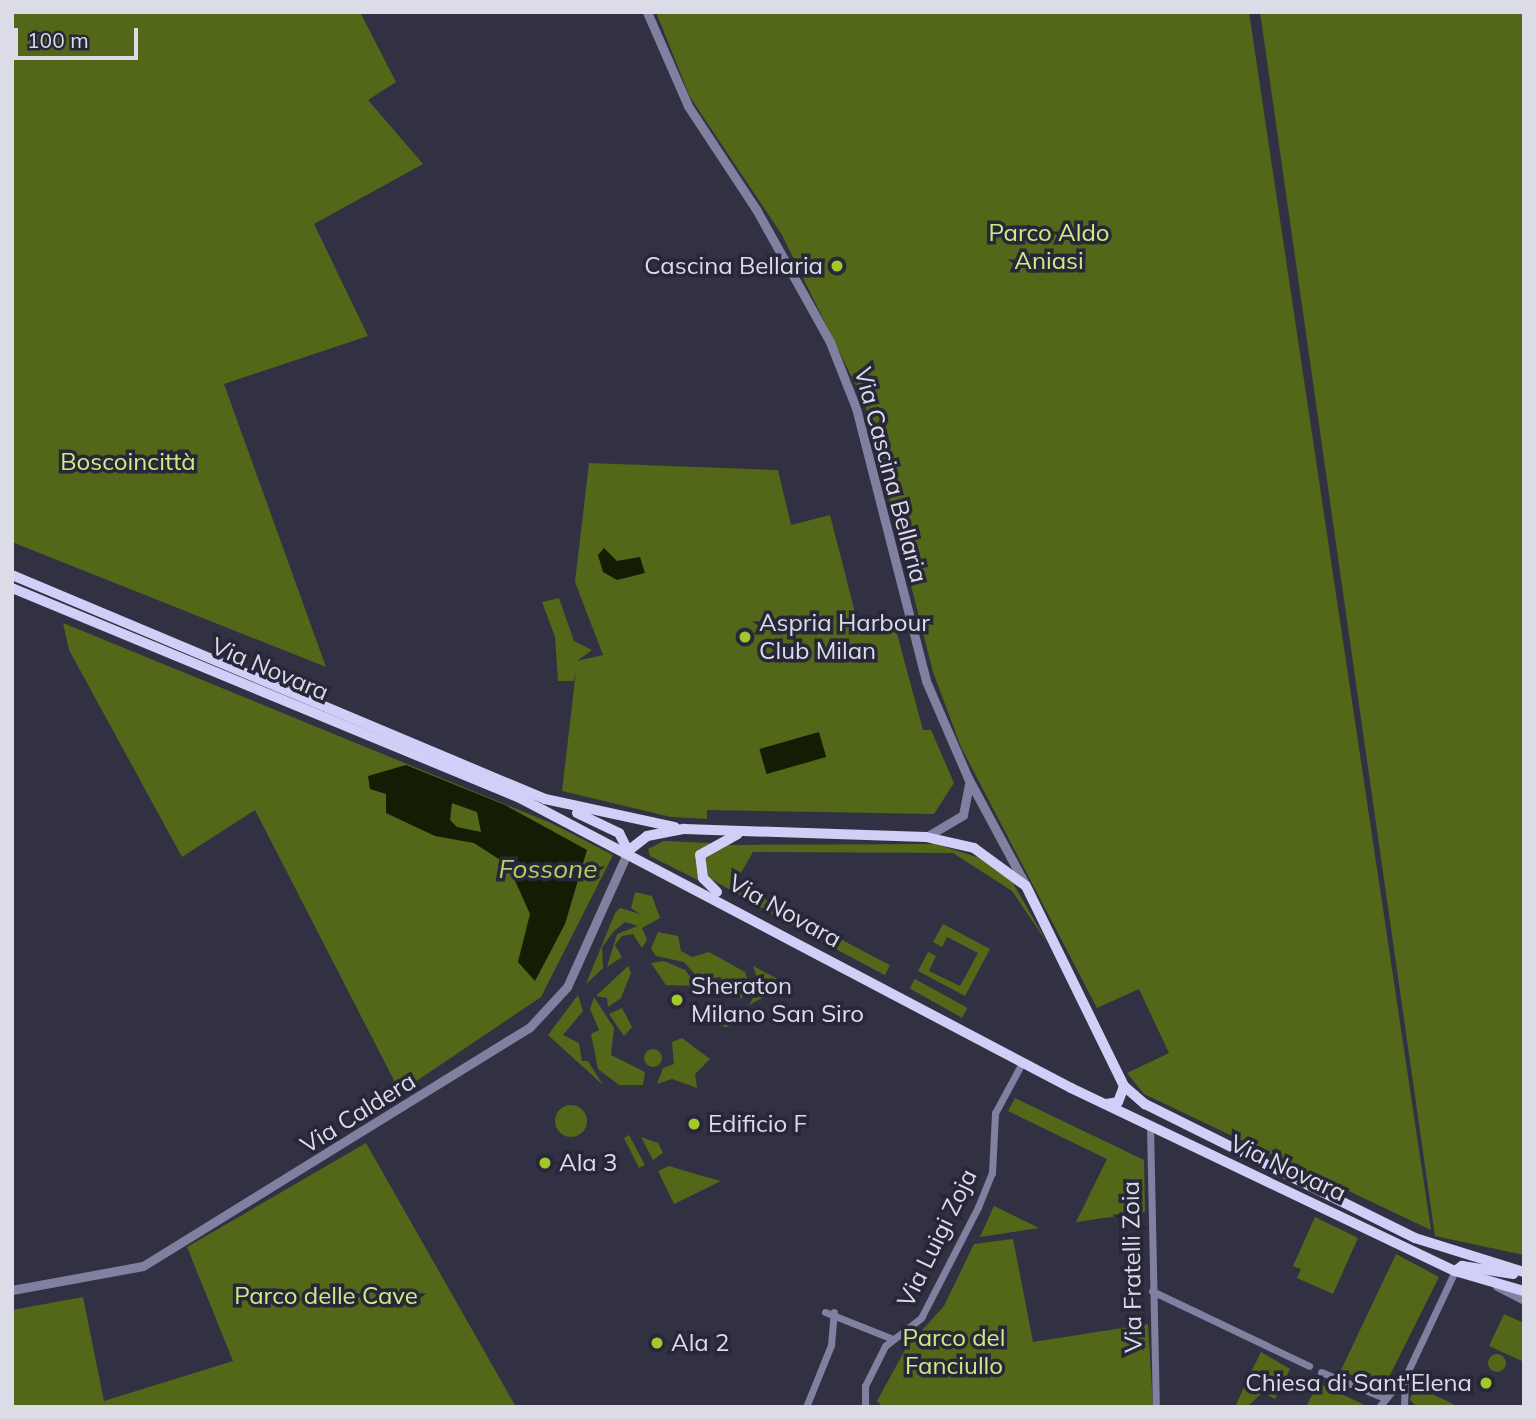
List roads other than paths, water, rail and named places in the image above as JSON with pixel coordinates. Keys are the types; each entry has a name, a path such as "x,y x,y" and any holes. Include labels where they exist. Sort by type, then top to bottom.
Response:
{"main road":[{"name":"Via Novara","path":"12,575 545,799 684,829"},
{"name":"Via Novara","path":"12,588 520,798 750,915 1022,1063 1455,1271 1497,1286"},
{"path":"545,799 619,833 628,851 647,836 684,829"},
{"name":"Via Cascina Bellaria","path":"684,829 926,837 974,848 1026,886 1124,1086"},
{"path":"747,831 711,843 698,863 712,889 750,915"},
{"name":"Via Novara","path":"1124,1086 1153,1111 1444,1249 1524,1274"},
{"path":"1106,1104 1118,1102 1124,1086"},
{"path":"1444,1249 1455,1271 1462,1266 1524,1274"},
{"path":"1497,1286 1524,1291"}],"street":[{"name":"Via Cascina Bellaria","path":"647,12 703,134 756,209 830,342 856,408 926,681 968,778 1026,886"},
{"path":"926,837 963,815 968,778"},
{"name":"Via Caldera","path":"12,1290 143,1265 529,1028 567,987 628,851"},
{"name":"Via Luigi Zoja","path":"865,1407 864,1386 893,1339 921,1318 978,1207 992,1173 995,1113 1022,1063"},
{"name":"Via Fratelli Zoia","path":"1150,1126 1156,1407"},
{"path":"1379,1407 1385,1395 1407,1373 1455,1271"},
{"name":"Via Novara","path":"1497,1286 1524,1300"},
{"path":"1152,1291 1309,1366"},
{"name":"Via Luigi Zoja","path":"825,1312 834,1312 893,1339"},
{"path":"806,1407 831,1345 834,1312"},
{"path":"1321,1373 1385,1395 1404,1405 1407,1373"}],"water":[{"path":"604,548 617,561 640,557 645,573 617,580 603,572 598,555"},
{"path":"819,732 826,757 767,774 759,749"},
{"name":"Fossone","path":"406,765 505,805 587,850 565,924 535,981 518,962 530,914 508,865 474,843 435,836 386,813 386,794 370,789 368,776","holes":["452,803 477,812 481,832 457,827 450,820"]}],"place":[{"name":"Cascina Bellaria","path":"837,266"},
{"name":"Aspria Harbour Club Milan","path":"745,637"},
{"name":"Sheraton Milano San Siro","path":"677,1000"},
{"name":"Edificio F","path":"694,1124"},
{"name":"Ala 3","path":"545,1163"},
{"name":"Ala 2","path":"657,1343"},
{"name":"Chiesa di Sant'Elena","path":"1486,1383"}],"park label":[{"name":"Parco Aldo Aniasi","path":"1049,247"},
{"name":"Boscoincittà","path":"128,462"},
{"name":"Parco delle Cave","path":"326,1296"},
{"name":"Parco del Fanciullo","path":"954,1352"}]}
